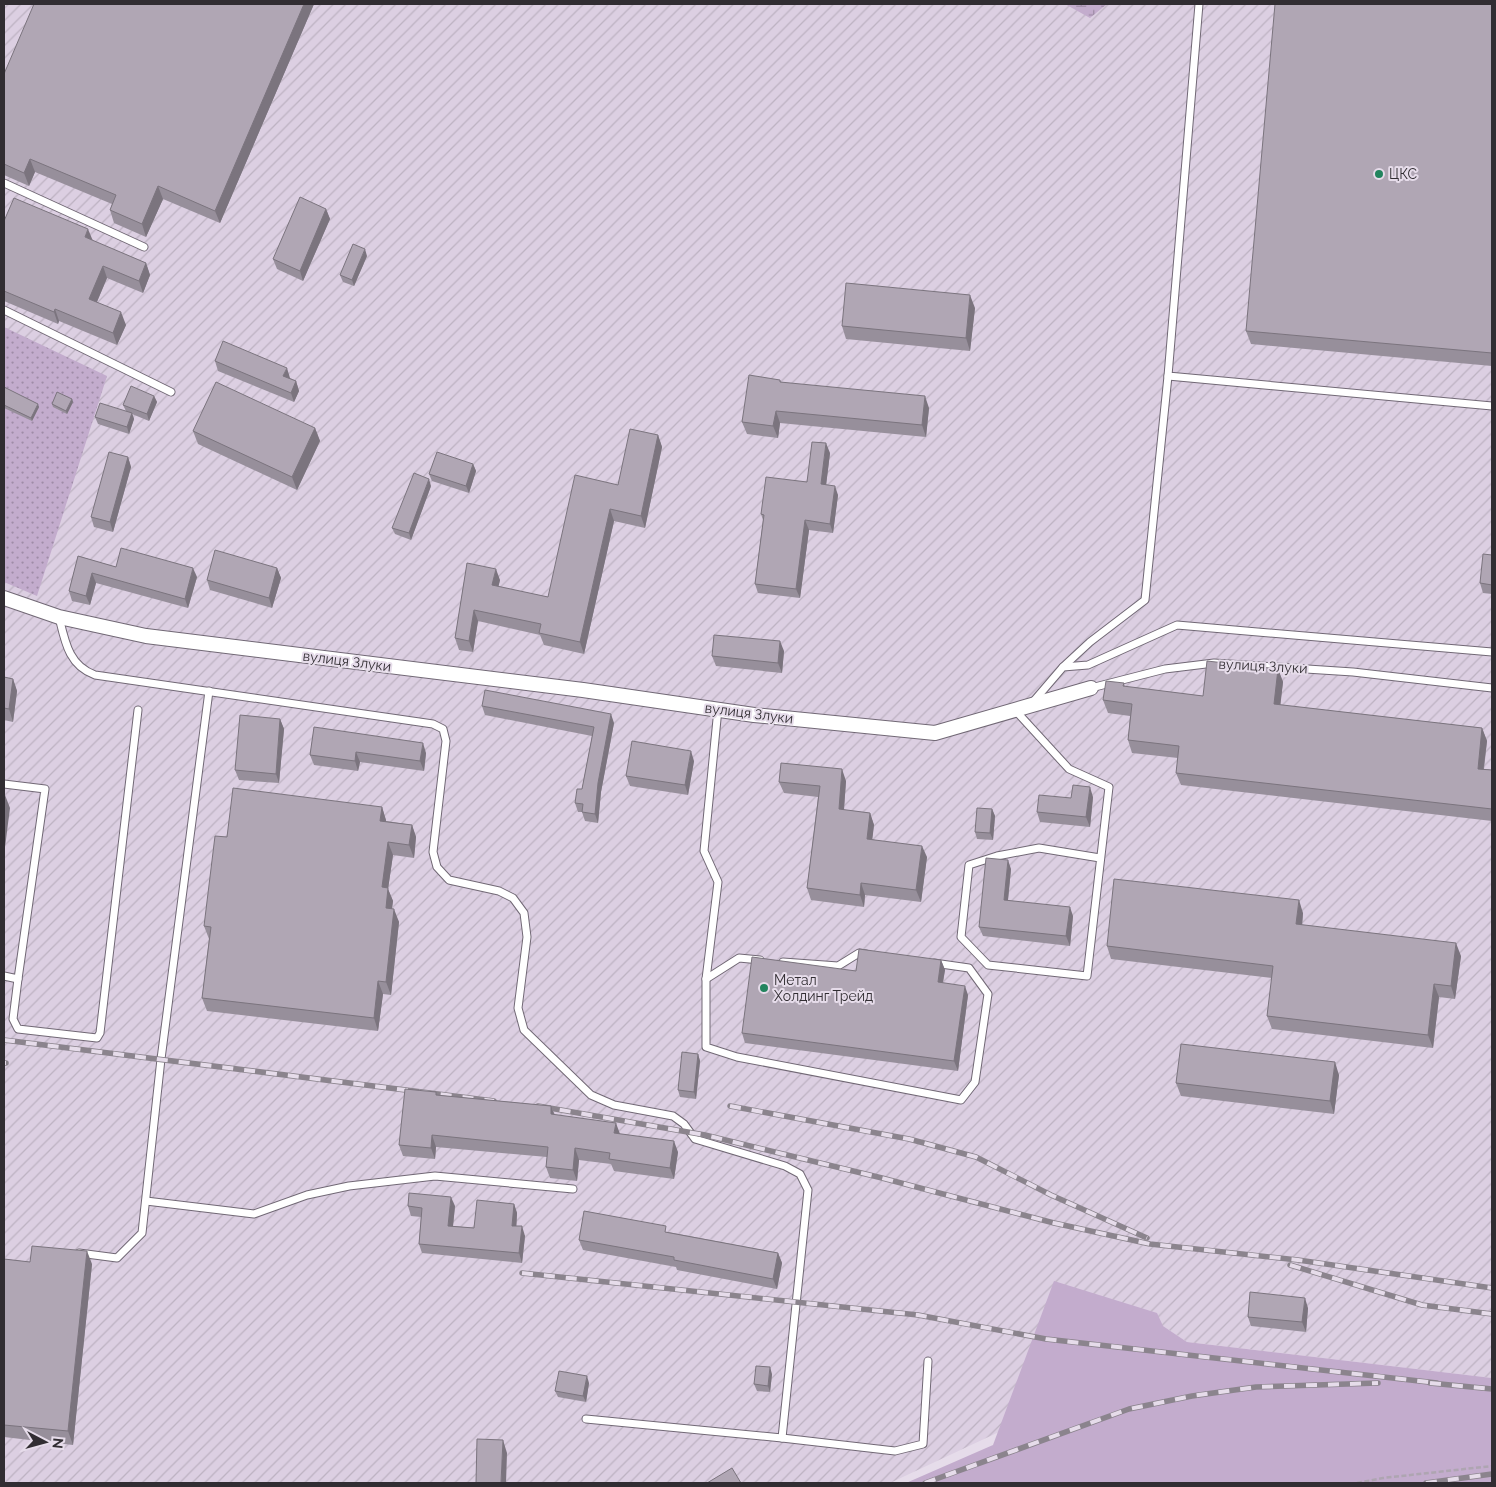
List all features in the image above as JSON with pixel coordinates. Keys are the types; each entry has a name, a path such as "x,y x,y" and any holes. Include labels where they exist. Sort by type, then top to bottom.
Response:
{"street":[{"name":"вулиця Злуки","path":"4,598 59,617 146,636 583,690 718,709 935,733 1091,688"}],"lane":[{"path":"1029,706 1063,667 1090,642 1145,600 1168,376 1199,4"},
{"path":"4,183 144,247"},
{"path":"4,310 172,392"},
{"path":"1168,376 1492,406"},
{"path":"59,617 66,647 75,662 84,671 95,675 433,724 443,729 446,742 432,852 437,867 449,880 499,891 513,898 524,913 527,937 518,1008 524,1030 591,1095 614,1105 674,1116 684,1124 695,1139 785,1166 800,1174 808,1190 784,1440"},
{"path":"1063,667 1088,665 1177,625 1492,652"},
{"name":"вулиця Злуки","path":"1091,688 1164,669 1223,663 1354,672 1492,688"},
{"path":"70,1252 117,1258 142,1233 161,1059 209,692"},
{"path":"718,709 704,851 718,882 706,979 706,1047 737,1056 961,1100 975,1082 988,994 969,968 923,962"},
{"path":"4,784 45,789 13,1020 18,1029 97,1038 100,1033 138,710"},
{"path":"1015,710 1069,770 1109,787 1087,976 988,965 961,937 969,865 997,856 1039,848 1100,858"},
{"path":"778,961 838,966 859,953 877,956"},
{"path":"706,979 739,958 768,960"},
{"path":"4,976 18,979"},
{"path":"146,1201 254,1214 307,1195 350,1186 434,1176 573,1189"},
{"path":"586,1419 895,1451 923,1444 928,1361"}],"path":[{"path":"1357,1483 1382,1478 1492,1466"}],"shaded area":[{"path":"4,4 1492,4 1492,1378 1187,1342 1163,1326 1014,1425 890,1483 4,1483"}],"green space":[{"path":"1065,4 1107,4 1090,18"},
{"path":"4,327 107,376 37,596 4,582"},
{"path":"1054,1281 1157,1313 1163,1326 1187,1342 1492,1378 1492,1483 906,1483 993,1445"}],"building":[{"path":"34,4 304,4 215,211 158,186 142,224 110,210 116,195 30,159 24,173 4,164 4,74"},
{"name":"ЦКС","path":"1275,4 1492,4 1492,353 1246,331"},
{"path":"300,197 326,209 300,271 273,259"},
{"path":"14,198 88,229 85,237 146,263 139,281 103,266 89,299 121,312 113,333 55,309 54,312 4,291 4,221"},
{"path":"353,244 365,249 352,280 340,275"},
{"path":"846,283 970,295 966,338 842,326"},
{"path":"223,341 287,368 283,376 296,381 291,393 215,361"},
{"path":"749,375 780,380 780,382 925,396 922,425 776,411 773,426 742,422"},
{"path":"216,382 315,428 292,477 193,431"},
{"path":"131,386 154,396 147,414 123,405"},
{"path":"4,387 38,404 31,418 4,405"},
{"path":"57,392 72,399 66,411 52,404"},
{"path":"100,403 132,413 127,427 95,417"},
{"path":"630,429 658,435 641,516 610,509 580,642 539,633 541,624 474,610 469,641 455,638 467,563 496,569 492,585 548,597 575,475 618,485"},
{"path":"812,442 826,443 821,484 835,486 830,524 805,520 796,589 755,584 764,515 761,514 766,477 807,482"},
{"path":"109,452 128,457 110,522 91,517"},
{"path":"437,452 473,464 466,486 429,474"},
{"path":"414,473 429,479 409,533 392,528"},
{"path":"121,548 193,568 185,599 92,573 86,596 69,591 78,556 116,567"},
{"path":"215,550 277,568 269,598 207,580"},
{"path":"1483,554 1492,555 1492,585 1480,583"},
{"path":"714,635 780,641 778,663 712,656"},
{"path":"1207,661 1278,669 1274,704 1482,728 1478,769 1492,770 1492,809 1176,773 1179,746 1128,740 1132,704 1103,700 1106,681 1124,683 1123,686 1203,696"},
{"path":"4,677 13,679 9,709 4,708"},
{"path":"485,690 611,714 598,783 595,814 582,812 583,804 575,803 577,789 582,789 594,727 482,706"},
{"path":"240,715 280,719 276,774 235,770"},
{"path":"314,727 423,743 420,761 356,752 355,761 310,755"},
{"path":"632,741 691,751 685,785 626,776"},
{"path":"781,763 842,769 839,809 870,813 867,839 922,846 916,890 861,883 860,895 807,888 820,786 779,782"},
{"path":"1073,785 1090,787 1086,817 1037,812 1039,795 1071,798"},
{"path":"233,788 382,807 380,821 412,825 409,845 388,842 382,887 388,888 386,908 394,909 386,982 378,981 374,1018 202,998 211,927 204,926 215,836 227,837"},
{"path":"977,808 992,809 990,833 975,832"},
{"path":"986,858 1008,860 1004,900 1070,907 1066,936 979,927"},
{"path":"1114,879 1299,900 1296,924 1456,943 1451,986 1434,984 1428,1035 1267,1016 1273,966 1107,946"},
{"path":"859,949 941,960 938,982 965,986 954,1061 742,1033 752,957 856,971"},
{"path":"1181,1044 1335,1062 1330,1101 1176,1083"},
{"path":"682,1052 698,1054 694,1092 678,1090"},
{"path":"405,1089 436,1092 436,1095 551,1106 551,1114 616,1123 614,1133 674,1141 670,1168 609,1159 610,1153 575,1148 573,1170 546,1167 548,1147 432,1135 431,1148 399,1145"},
{"path":"409,1193 451,1197 448,1226 474,1228 477,1200 514,1204 512,1226 522,1226 519,1253 419,1244 422,1208 408,1206"},
{"path":"584,1211 666,1226 665,1232 778,1253 773,1279 674,1260 674,1257 579,1240"},
{"path":"32,1246 87,1251 68,1431 4,1425 4,1259 30,1262"},
{"path":"1250,1292 1305,1298 1302,1322 1248,1317"},
{"path":"756,1366 770,1367 768,1386 754,1384"},
{"path":"559,1371 587,1376 583,1396 555,1391"},
{"path":"477,1439 503,1440 501,1483 476,1483"},
{"path":"732,1468 741,1483 707,1483"}],"railway":[{"path":"4,1040 494,1101"},
{"path":"538,1106 705,1135 882,1178 1054,1223 1150,1244 1298,1260 1492,1288"},
{"path":"730,1106 909,1139 976,1157 1051,1195 1147,1238"},
{"path":"1290,1265 1422,1305 1492,1314"},
{"path":"522,1273 918,1315 1046,1339 1437,1383"},
{"path":"925,1483 1129,1409 1192,1396 1256,1387 1378,1383"},
{"path":"1430,1383 1492,1389"},
{"path":"1426,1483 1492,1474"}],"place":[{"name":"ЦКС","path":"1379,174"},
{"name":"Метал Холдинг Трейд","path":"764,988"}]}
